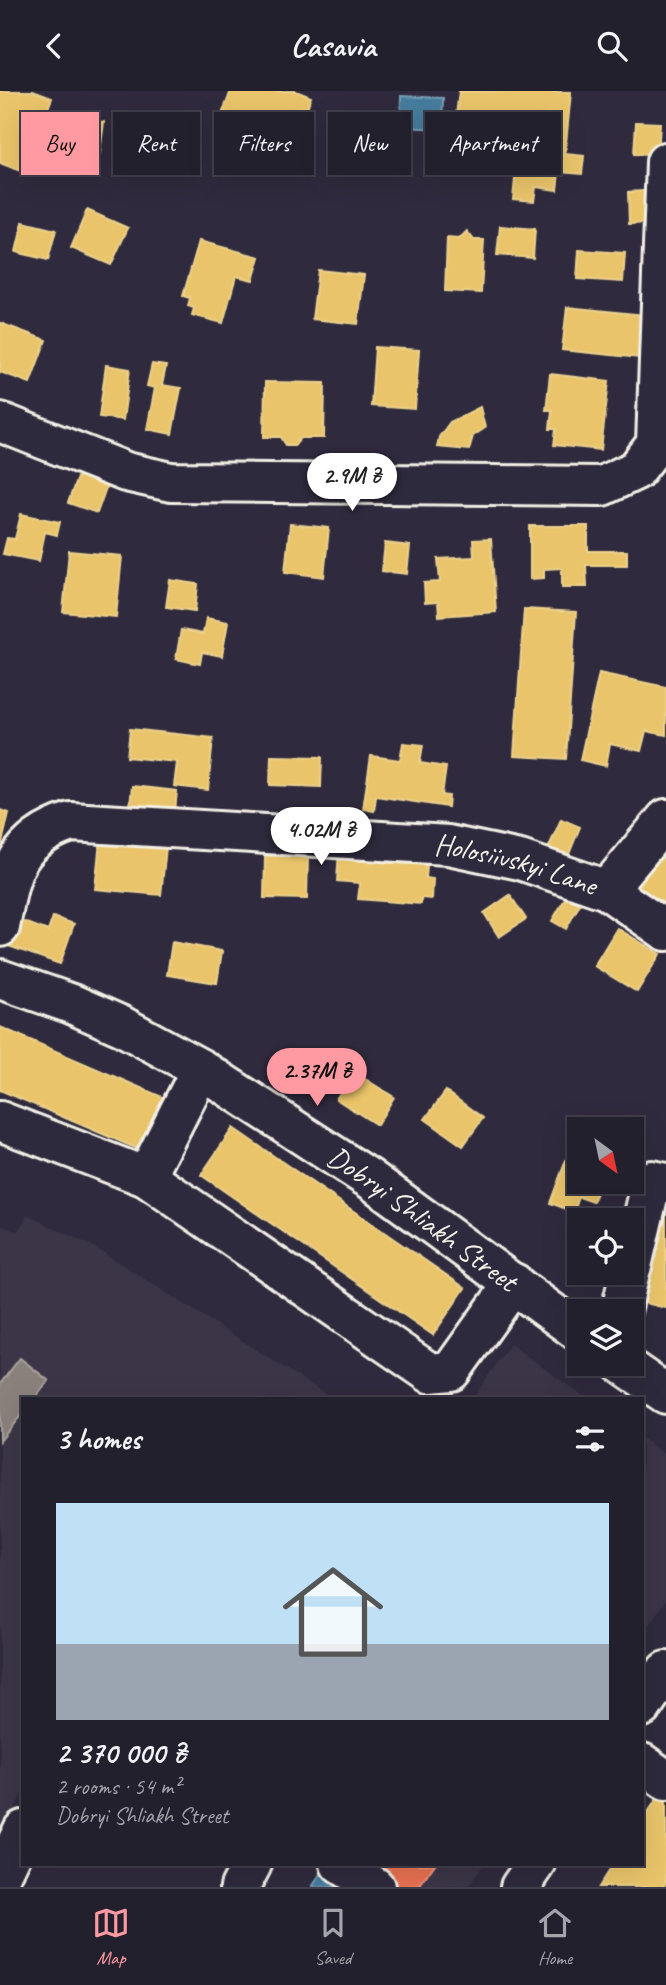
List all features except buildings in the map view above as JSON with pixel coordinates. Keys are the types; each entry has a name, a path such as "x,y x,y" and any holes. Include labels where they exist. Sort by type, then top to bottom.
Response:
{"street":[{"path":"0,422 126,471 170,482 602,486 636,470 656,444 666,162"},
{"path":"607,890 666,819"},
{"name":"Holosiivskyi Lane","path":"0,927 16,859 33,840 51,829 71,822 448,845 520,860 607,890 666,932"},
{"name":"Dobryi Shliakh Street","path":"0,979 110,1021 201,1069 360,1173 567,1323"},
{"path":"146,1177 201,1069"},
{"path":"0,1121 146,1177 430,1373 451,1371 514,1283"},
{"path":"644,1214 652,1180 666,1183"},
{"path":"640,1376 666,1394"},
{"path":"644,1704 666,1671"},
{"path":"644,1764 666,1780"},
{"path":"0,1879 21,1835"},
{"path":"240,1887 251,1866"},
{"path":"343,1866 375,1887"},
{"path":"520,1887 535,1866"}],"shaded area":[{"path":"27,1215 94,1247 330,1397 21,1397 21,1796 0,1838 0,1225 18,1232"},
{"path":"510,1344 585,1397 474,1397"},
{"path":"644,1439 666,1455 666,1600 644,1632"},
{"path":"332,1866 483,1866 468,1887 358,1887"}]}
